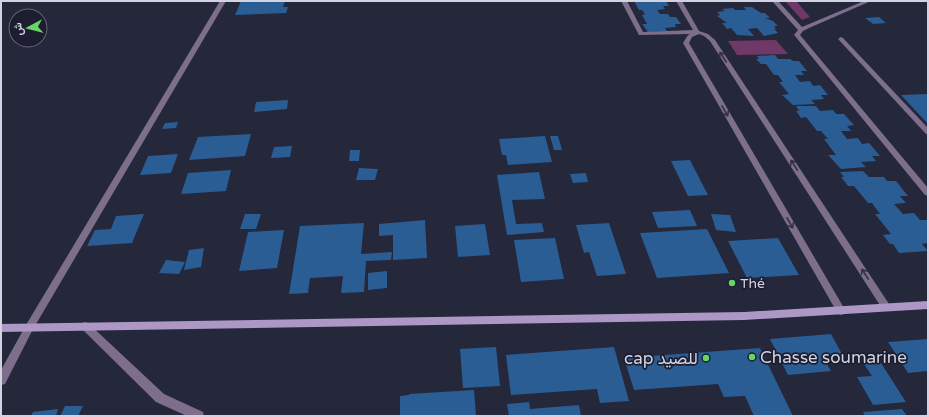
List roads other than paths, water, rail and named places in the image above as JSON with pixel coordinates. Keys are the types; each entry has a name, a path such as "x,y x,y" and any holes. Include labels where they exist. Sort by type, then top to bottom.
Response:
{"main road":[{"path":"1,328 736,316 928,305"}],"street":[{"path":"1,380 29,328 223,1"},
{"path":"624,1 641,34 697,32 706,35 712,40 886,307"},
{"path":"679,1 697,32"},
{"path":"775,1 801,30"},
{"path":"868,1 801,30 797,35 928,193"},
{"path":"697,32 690,36 686,42 841,311"},
{"path":"840,39 928,132"},
{"path":"85,326 160,398 199,416"}],"place":[{"name":"Thé","path":"732,283"},
{"name":"Chasse soumarine","path":"752,357"},
{"name":"cap للصيد","path":"706,358"}]}
